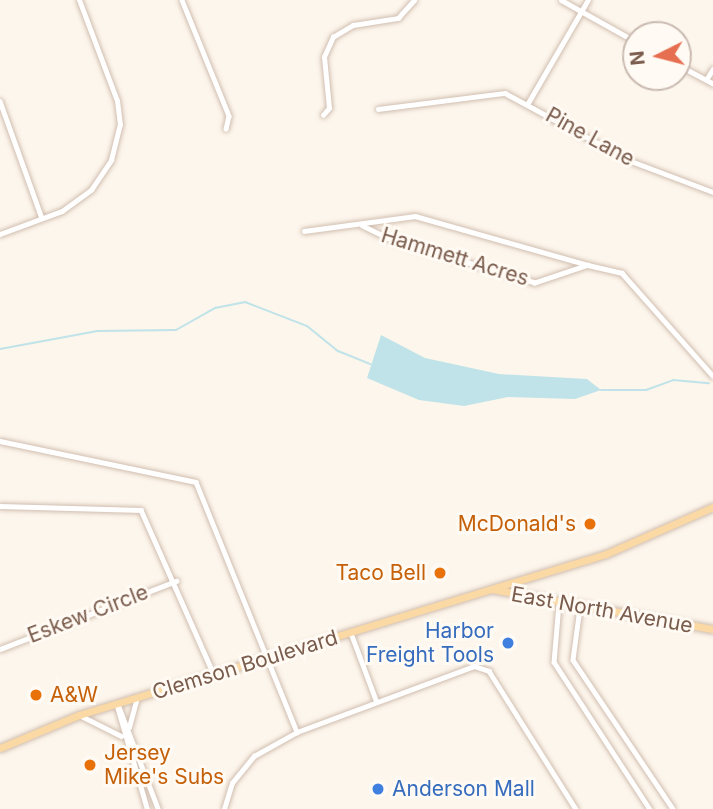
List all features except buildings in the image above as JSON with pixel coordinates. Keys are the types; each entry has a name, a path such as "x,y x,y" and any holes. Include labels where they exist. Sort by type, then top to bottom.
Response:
{"main road":[{"name":"Clemson Boulevard","path":"0,748 79,715 271,659 606,554 713,507"},
{"name":"East North Avenue","path":"492,589 580,608 713,629"}],"street":[{"path":"0,234 42,218 92,189 118,139 114,88 79,0"},
{"path":"182,0 229,116 226,129"},
{"path":"323,115 329,108 324,57 333,37 353,25 398,18 414,0"},
{"path":"561,0 622,34"},
{"name":"Pine Lane","path":"588,0 528,103 631,161 713,192"},
{"path":"706,80 713,69"},
{"path":"692,72 713,84"},
{"path":"378,109 493,93 528,103"},
{"path":"0,101 42,218"},
{"name":"Hammett Acres","path":"304,231 362,226 415,216 622,273 713,376"},
{"name":"Hammett Acres","path":"362,226 536,283 588,265"},
{"path":"0,441 196,482 271,659 297,732"},
{"name":"Eskew Circle","path":"0,506 134,506 150,519 214,675"},
{"name":"Eskew Circle","path":"0,649 176,580"},
{"path":"559,604 554,662 650,809"},
{"path":"580,608 573,660 673,809"},
{"path":"351,633 376,700"},
{"path":"224,809 232,783 254,756 297,732 446,672 474,666 489,671 576,809"},
{"path":"129,727 137,698"},
{"path":"117,703 129,727 158,809"},
{"path":"117,703 122,737 147,809"},
{"path":"79,715 122,737"}],"water":[{"path":"381,335 425,358 499,374 587,379 601,390 575,399 508,397 464,406 419,400 367,378"}],"waterway":[{"path":"0,349 97,331 176,330 215,308 245,302 307,326 338,351 370,364"},
{"path":"601,390 646,390 673,380 709,383"}],"place":[{"name":"McDonald's","path":"590,524"},
{"name":"Taco Bell","path":"440,573"},
{"name":"Harbor Freight Tools","path":"508,643"},
{"name":"A&W","path":"36,695"},
{"name":"Jersey Mike's Subs","path":"90,765"},
{"name":"Anderson Mall","path":"378,789"}]}
